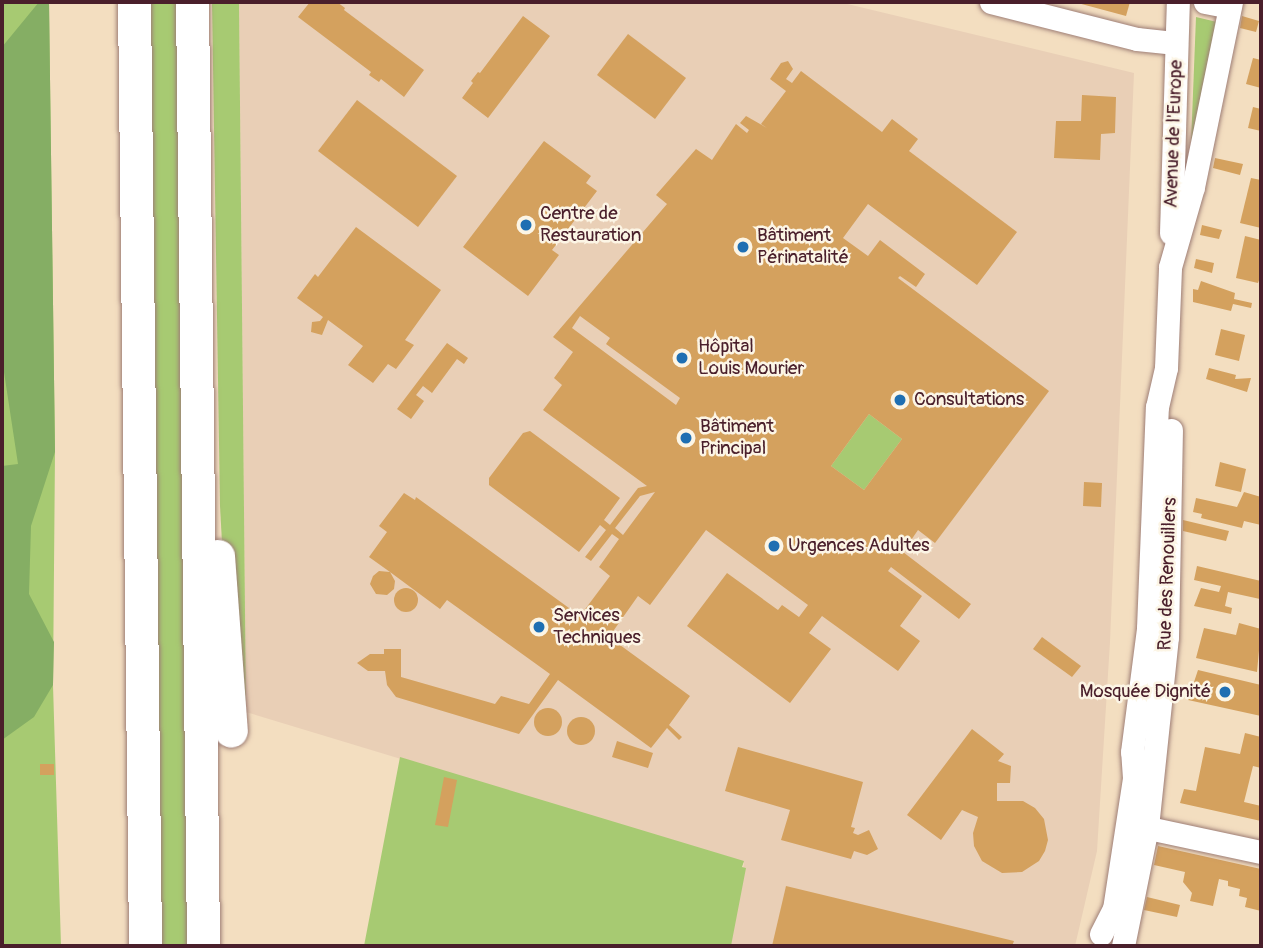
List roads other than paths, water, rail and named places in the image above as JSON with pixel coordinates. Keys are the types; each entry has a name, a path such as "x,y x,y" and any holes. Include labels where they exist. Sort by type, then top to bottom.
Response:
{"highway":[{"path":"134,2 145,946"},
{"path":"192,2 203,946"},
{"path":"197,519 216,532 231,731"}],"street":[{"path":"991,2 1137,39 1176,43"},
{"name":"Avenue de l'Europe","path":"1170,267 1178,2"},
{"path":"1205,2 1231,4"},
{"name":"Rue des Renouillers","path":"1100,940 1114,909 1138,826 1132,752 1148,628 1157,407 1166,368 1170,267 1193,187 1231,4"},
{"name":"Rue des Renouillers","path":"1123,944 1138,826 1160,706 1167,637 1171,397 1166,368"},
{"path":"1139,685 1160,706"},
{"name":"Rue des Renouillers","path":"1100,940 1102,901 1121,785 1132,752"},
{"path":"1138,826 1261,852"},
{"path":"1100,940 1123,944"}],"place":[{"name":"Centre de Restauration","path":"526,225"},
{"name":"Bâtiment Périnatalité","path":"743,247"},
{"name":"Hôpital Louis Mourier","path":"682,358"},
{"name":"Consultations","path":"900,400"},
{"name":"Bâtiment Principal","path":"686,438"},
{"name":"Urgences Adultes","path":"774,546"},
{"name":"Services Techniques","path":"539,627"},
{"name":"Mosquée Dignité","path":"1225,692"}]}
